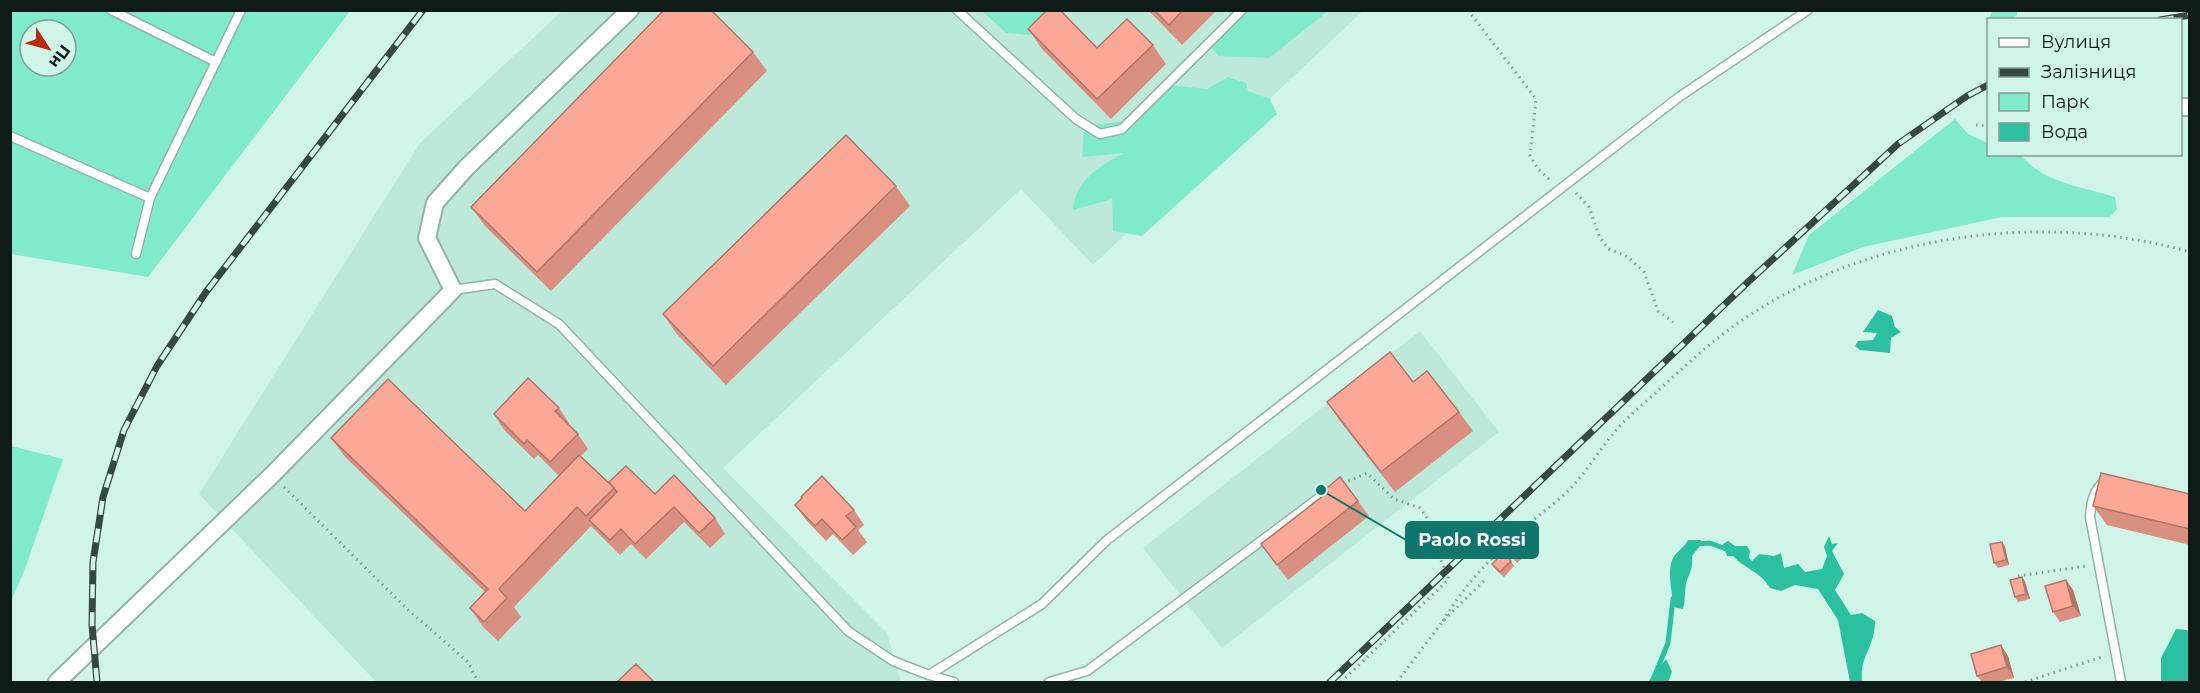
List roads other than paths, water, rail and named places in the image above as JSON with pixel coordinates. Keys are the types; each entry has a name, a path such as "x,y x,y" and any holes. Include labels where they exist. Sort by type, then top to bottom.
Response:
{"street":[{"path":"57,682 272,475 453,290 427,238 435,203 466,168 630,10"}],"lane":[{"path":"111,10 216,62"},
{"path":"136,254 150,198 241,10"},
{"path":"957,10 1076,119 1100,135 1122,129 1242,10"},
{"path":"929,675 1042,604 1107,540 1679,97 1808,10"},
{"path":"10,136 150,198"},
{"path":"453,290 495,284 559,324 848,631 893,661 954,682"},
{"path":"2111,477 2099,485 2091,500 2090,517 2097,565 2121,682"},
{"path":"1049,682 1087,671 1320,497"}],"water":[{"path":"1878,310 1892,316 1895,327 1901,332 1891,338 1890,353 1860,350 1855,346 1858,341 1873,340 1877,333 1863,332"},
{"path":"1829,536 1832,544 1838,543 1832,551 1844,574 1835,590 1851,615 1862,613 1875,621 1873,638 1863,665 1862,682 1850,682 1838,620 1818,589 1795,585 1781,591 1770,588 1762,578 1733,556 1727,556 1723,544 1728,541 1735,546 1747,546 1750,551 1749,558 1752,561 1759,554 1774,556 1781,553 1784,568 1798,564 1805,572 1822,569 1827,556 1824,547"},
{"path":"1688,540 1701,540 1700,546 1692,556 1683,609 1673,607 1670,566 1675,555"},
{"path":"2176,629 2187,630 2189,633 2189,682 2161,682 2161,658"},
{"path":"1666,659 1672,672 1668,682 1648,682"}],"waterway":[{"path":"1695,544 1710,543 1729,550"},
{"path":"1652,682 1668,643 1673,599"}],"railway":[{"path":"97,682 92,625 93,562 103,497 124,430 157,366 206,292 423,10"},
{"path":"2172,18 2190,15"},
{"path":"1330,682 1748,282 1898,144 1967,96 1987,86"}],"place":[{"name":"Paolo Rossi","path":"1321,490"}]}
